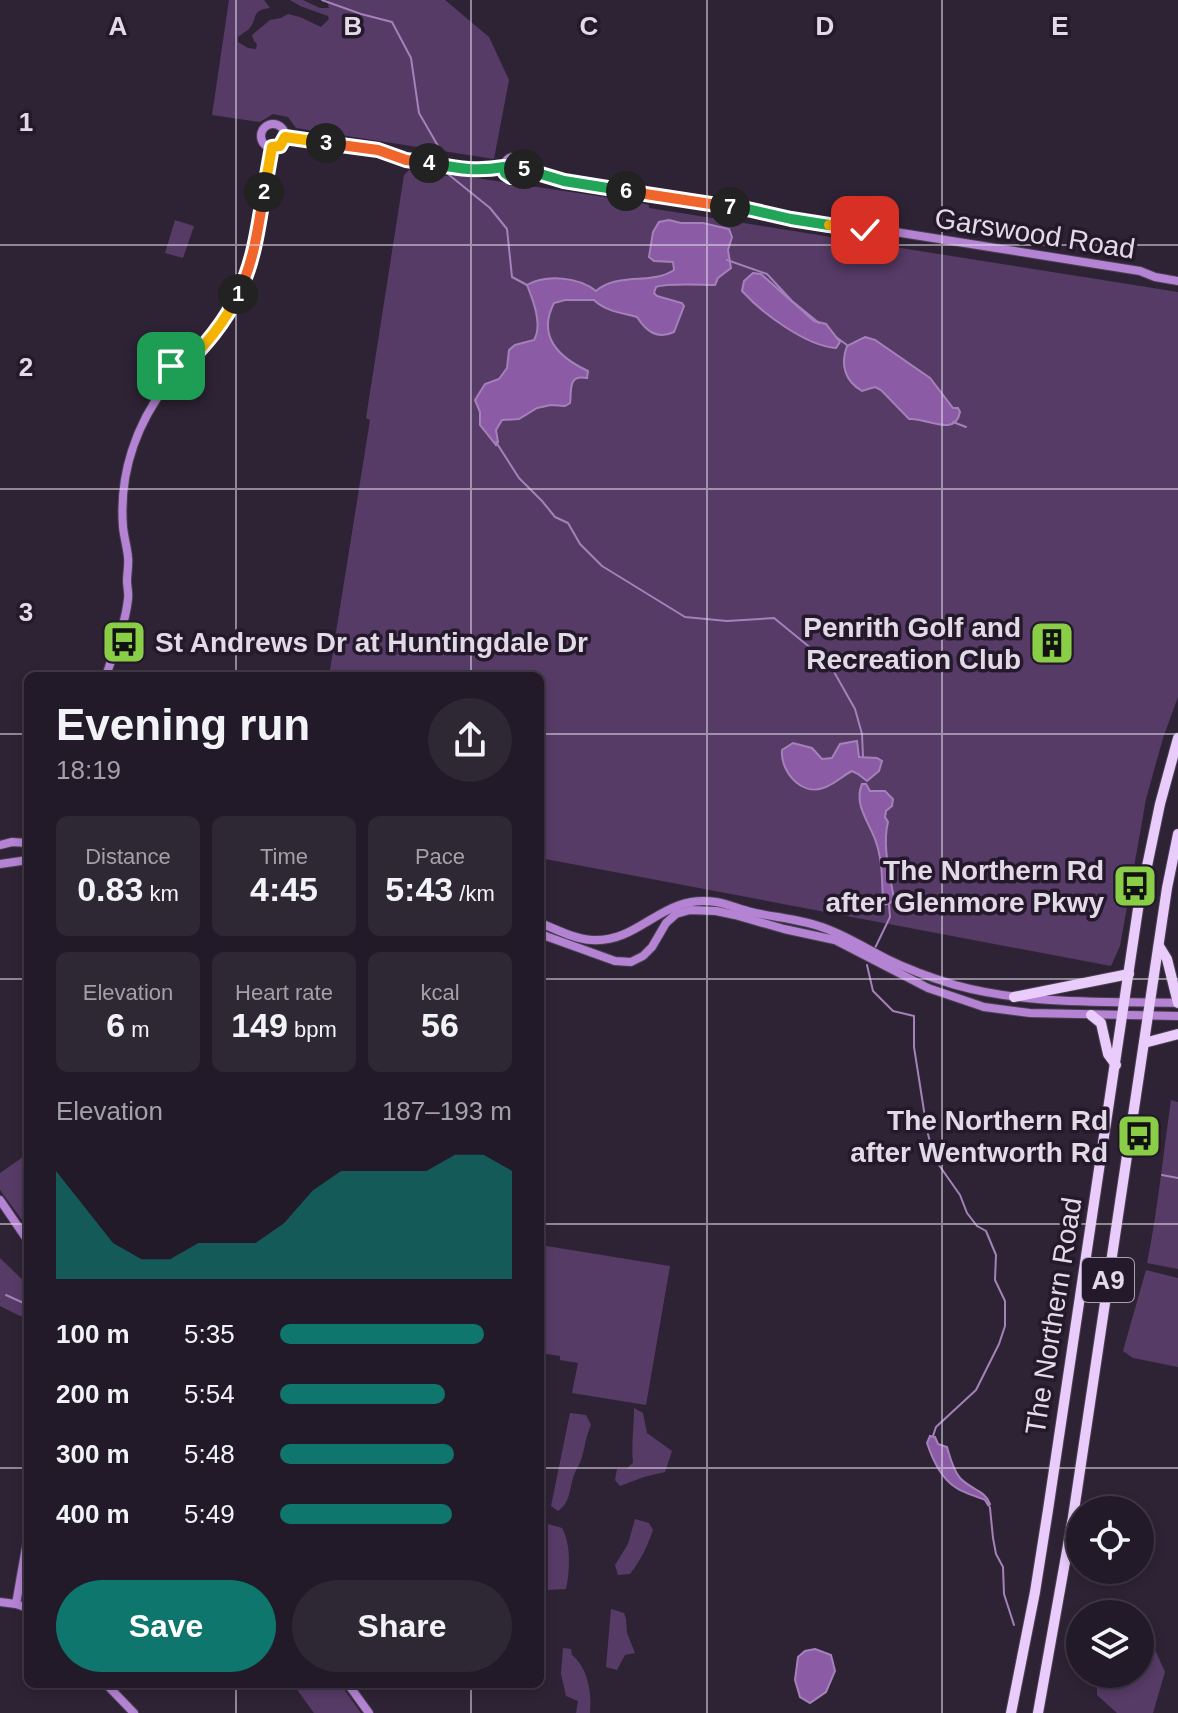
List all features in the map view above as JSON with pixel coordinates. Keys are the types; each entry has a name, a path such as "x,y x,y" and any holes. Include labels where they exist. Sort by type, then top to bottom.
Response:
{"highway":[{"name":"The Northern Road","path":"1011,1713 1035,1592 1147,862 1178,738"},
{"name":"The Northern Road","path":"1038,1713 1073,1517 1147,1015 1178,834"},
{"path":"1159,946 1167,959 1178,1003"},
{"path":"1014,997 1129,974"},
{"path":"1091,1015 1101,1023 1108,1054 1116,1065"},
{"path":"1144,1043 1178,1034"}],"street":[{"path":"271,124 278,125 285,137 280,146 272,147 263,140 262,133 271,124"},
{"path":"285,137 378,150 406,160 468,170 504,167"},
{"path":"183,368 225,319 246,277 254,251 272,147"},
{"path":"515,157 524,168 519,176 511,177 505,173 504,167 507,159 515,157"},
{"name":"Garswood Road","path":"524,168 564,181 730,206 735,213 743,208 791,219 889,231 1140,271 1178,281"},
{"path":"168,367 183,368 186,375 182,384 176,387 167,384 164,376 168,367"},
{"path":"107,672 128,601 129,559 122,516 127,468 142,423 167,384"},
{"path":"0,845 24,843"},
{"path":"0,864 24,861"},
{"path":"544,924 580,938 609,939 634,930 673,906 686,902 720,903 755,913 801,920 827,929 928,988 972,1004 1030,1013 1178,1016"},
{"path":"544,936 615,961 631,962 650,951 673,916 694,910 729,913 862,949"},
{"path":"550,938 554,928"},
{"path":"882,960 943,981 1014,997 1178,1003"},
{"path":"0,1200 24,1235"},
{"path":"16,1604 24,1559"},
{"path":"0,1602 24,1607"},
{"path":"110,1688 134,1713"},
{"path":"351,1688 369,1713"}],"shaded area":[{"path":"229,0 264,0 270,8 257,13 249,29 238,37 238,42 256,49 252,35 270,20 288,14 321,27 329,19 290,0 303,0 320,8 329,8 327,0 445,0 489,37 509,80 494,159 296,128 288,117 273,114 260,122 212,115"},
{"path":"418,167 430,173 453,177 632,201 649,205 649,208 1178,292 1178,697 1146,799 1120,946 1111,966 544,859 544,672 330,672 370,420 366,418 404,175"},
{"path":"175,220 194,226 183,258 165,253"},
{"path":"669,220 729,229 732,237 728,250 731,268 718,278 715,285 656,287 654,293 657,296 684,306 674,332 668,334 652,333 637,317 608,309 594,300 554,303 549,315 549,335 560,352 588,371 587,378 573,381 570,403 565,406 537,408 519,419 502,420 496,430 496,445 480,425 480,412 475,400 485,384 499,379 507,368 509,350 515,345 534,340 537,334 534,305 527,285 553,278 572,280 596,291 614,282 655,277 674,270 673,262 654,261 649,257 653,232 659,222"},
{"path":"753,273 761,274 814,321 826,324 840,342 836,348 798,335 751,300 742,291 744,281"},
{"path":"865,337 875,340 930,378 953,408 958,408 957,420 946,425 909,419 881,390 875,387 862,391 856,387 844,366 845,353 847,346"},
{"path":"857,741 859,757 882,761 879,771 867,781 852,771 827,787 815,790 800,785 784,766 782,750 793,743 812,748 822,759 832,758 840,744"},
{"path":"862,784 866,784 870,791 885,791 893,799 885,817 888,822 887,860 894,899 883,905 880,857 861,807"},
{"path":"1171,1100 1178,1102 1178,1269 1147,1263"},
{"path":"24,1157 24,1223 0,1190 0,1173"},
{"path":"544,1246 670,1266 646,1405 572,1393 578,1363 560,1360 560,1356 544,1354"},
{"path":"0,1258 24,1281 24,1317 0,1306"},
{"path":"1146,1270 1178,1278 1178,1367 1133,1358 1123,1351"},
{"path":"634,1408 643,1413 647,1433 672,1451 665,1472 620,1486 615,1480 617,1469 626,1469 633,1463"},
{"path":"570,1413 586,1415 591,1425 567,1499 558,1511 551,1506"},
{"path":"930,1436 947,1447 958,1475 985,1496 990,1504 958,1489 945,1478 929,1449 927,1443"},
{"path":"635,1519 649,1523 653,1530 630,1574 618,1575 615,1565 628,1544"},
{"path":"548,1524 562,1528 567,1542 569,1566 566,1589 548,1590"},
{"path":"611,1609 624,1613 627,1633 635,1653 625,1655 617,1670 606,1667"},
{"path":"1154,1647 1165,1672 1153,1713 1117,1713 1097,1695 1097,1688 1154,1688"},
{"path":"563,1648 571,1649 585,1674 590,1713 576,1713 578,1701 566,1696 561,1674"},
{"path":"815,1649 831,1655 835,1671 826,1692 810,1703 800,1697 795,1680 798,1657 805,1651"},
{"path":"296,1688 343,1688 361,1713 314,1713"}],"waterway":[{"path":"322,0 392,22 411,58 419,113 449,165"},
{"path":"448,171 490,208 507,229 512,277 527,285"},
{"path":"727,260 767,274 792,301 819,323"},
{"path":"836,337 847,345"},
{"path":"953,422 966,427"},
{"path":"496,442 519,478 555,517 568,523 580,544 602,566 685,617 727,621 774,618 829,663 855,709 862,734 863,757"},
{"path":"875,948 890,917 889,904"},
{"path":"867,965 873,991 893,1011 914,1016 914,1047 934,1158 960,1195 967,1213 977,1226 986,1231 996,1255 995,1280 1005,1301 1005,1326 976,1390 936,1427 933,1436"},
{"path":"1162,1175 1178,1178"},
{"path":"6,1295 24,1303"},
{"path":"988,1502 996,1554 1003,1567 1004,1594 1014,1625"}],"place":[{"name":"St Andrews Dr at Huntingdale Dr","path":"124,642"},
{"name":"Penrith Golf and Recreation Club","path":"1052,643"},
{"name":"The Northern Rd after Glenmore Pkwy","path":"1135,886"},
{"name":"The Northern Rd after Wentworth Rd","path":"1139,1136"}],"route":[{"path":"171,366 183,368 225,319 236,300 254,251 272,147 280,146 285,137 372,149 406,160 468,170 504,167 505,173 511,177 519,176 524,168 564,181 730,206 735,213 743,208 865,230"}]}
